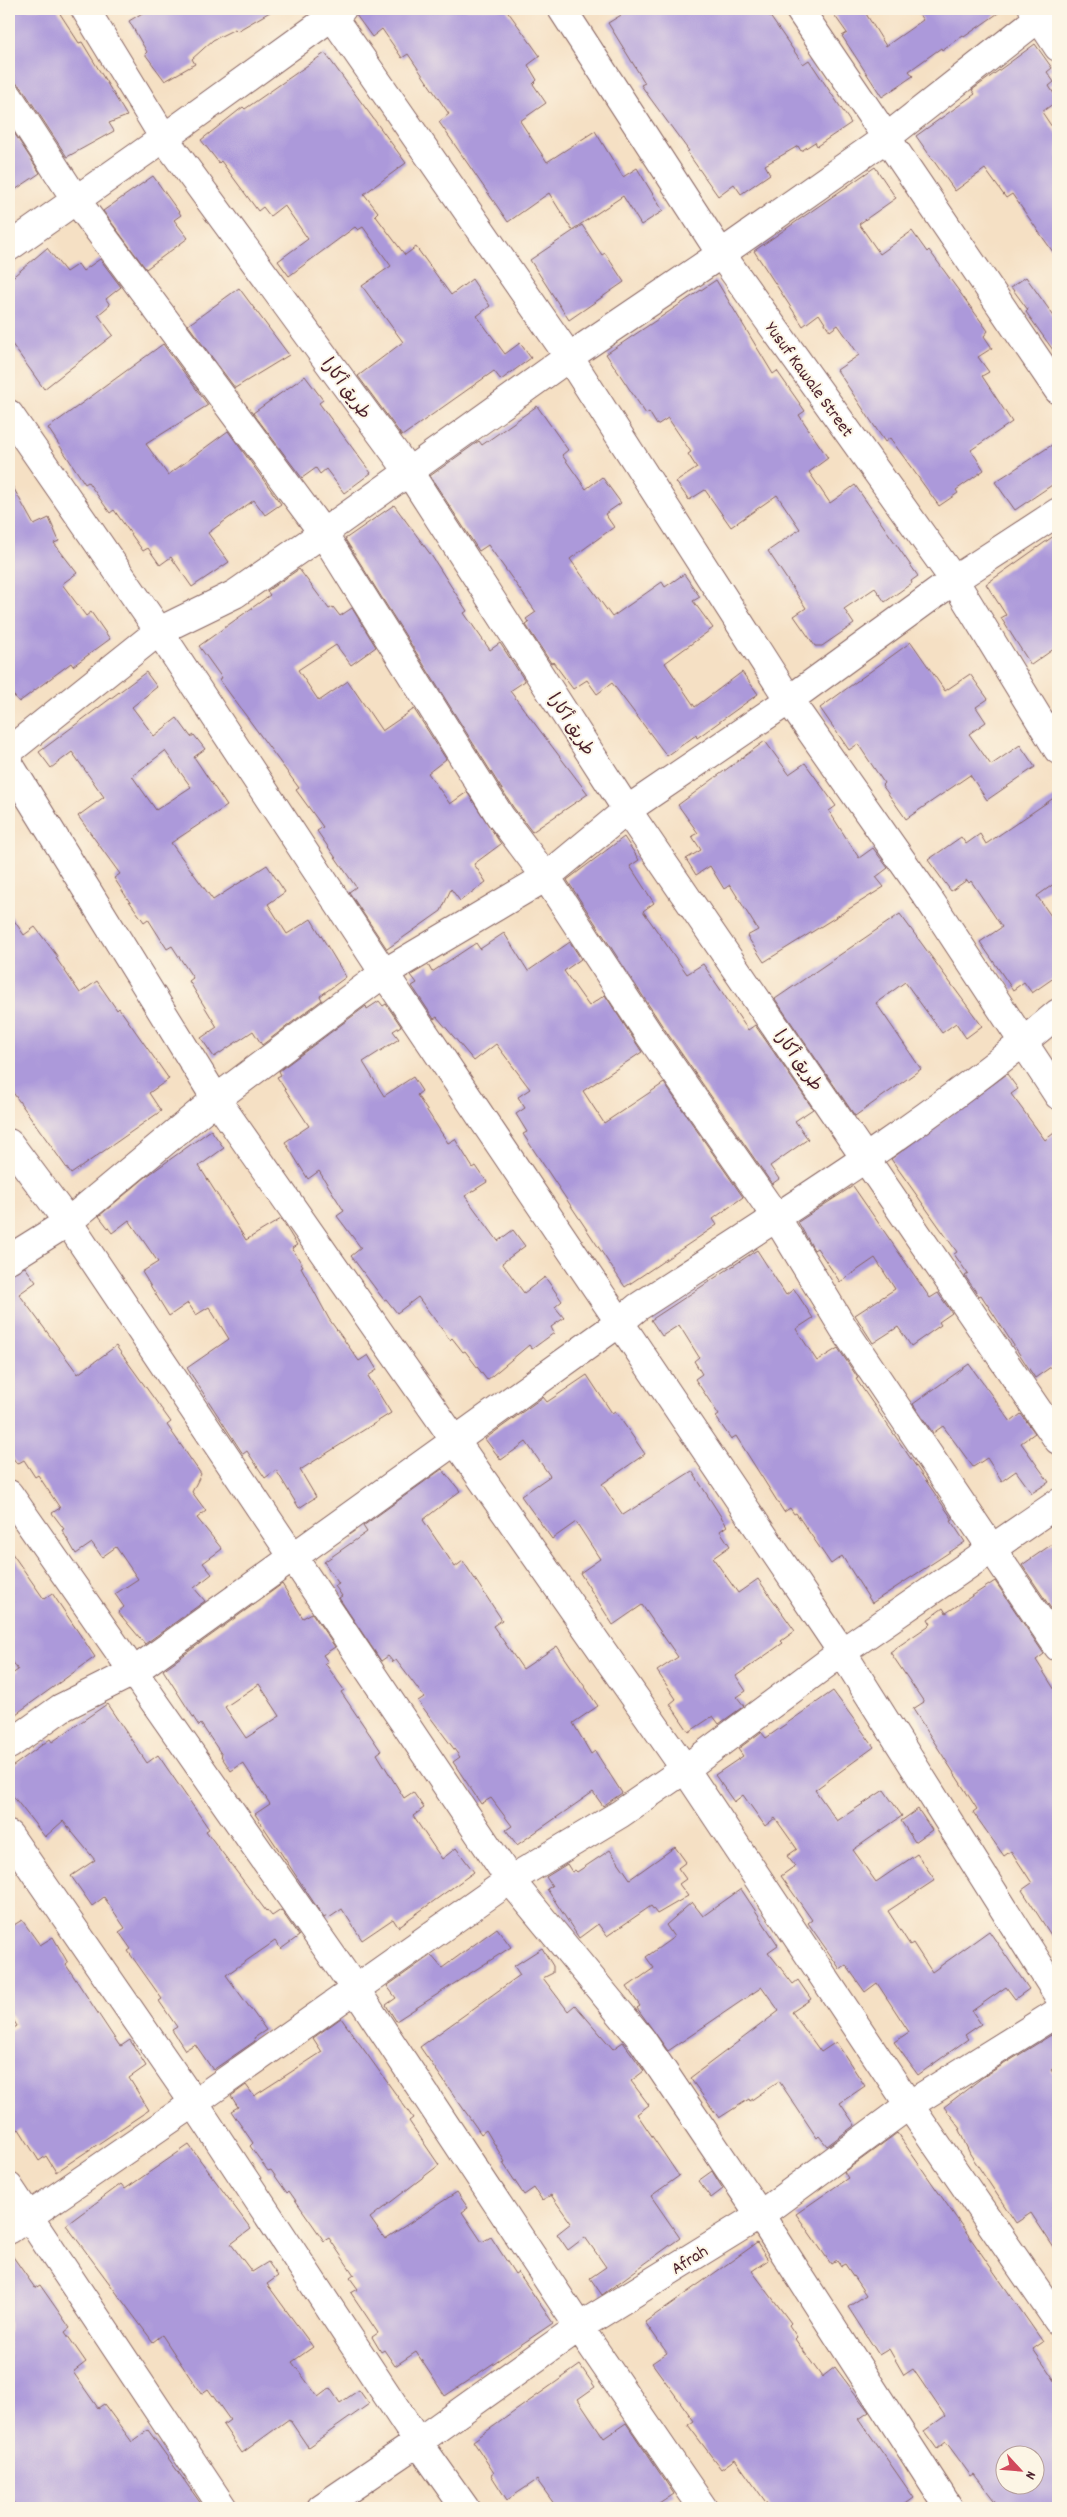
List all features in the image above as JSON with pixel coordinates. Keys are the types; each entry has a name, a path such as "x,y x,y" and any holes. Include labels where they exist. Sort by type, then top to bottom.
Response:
{"street":[{"name":"طريق أكارا","path":"85,9 164,138 409,472 627,810 1058,1440"},
{"name":"Yusuf Kawale Street","path":"562,9 721,254 954,580 1058,750"},
{"path":"799,9 1058,390"},
{"path":"9,247 164,138 334,12 569,356 789,700 931,902 1058,1095"},
{"path":"9,751 159,631 235,594 409,472 569,356 721,254 886,138 1040,12 1058,46"},
{"path":"9,97 76,200 323,533 500,816 546,877 650,1036 776,1217 844,1329 1058,1647"},
{"path":"9,414 159,631 384,973 842,1652 1058,1996"},
{"path":"9,1260 68,1222 216,1099 384,973 546,877 627,810 789,700 954,580 1058,512"},
{"path":"9,764 216,1099 685,1769 909,2105 1058,2321"},
{"path":"9,1745 62,1708 133,1672 619,1323 638,1307 866,1158 1024,1043 1058,1013"},
{"path":"9,1143 68,1222 510,1880 642,2040 760,2215 949,2508"},
{"path":"9,1494 356,1990 579,2327 703,2508"},
{"path":"19,2223 356,1990 510,1880 620,1814 685,1769 842,1652 1058,1502"},
{"path":"9,1835 194,2103 418,2442 465,2508"},
{"name":"Afrah","path":"321,2508 418,2442 579,2327 760,2215 909,2105 1058,2012"},
{"path":"9,2187 19,2223 224,2508"}],"building":[{"path":"9,9 57,9 79,43 82,42 127,116 109,123 114,131 67,157 22,88 16,83 9,81"},
{"path":"149,9 275,9 237,31 235,29 213,40 192,59 195,64 165,81 145,54 147,52 129,21"},
{"path":"357,9 506,9 540,56 528,65 537,80 533,84 546,103 520,121 547,162 595,131 623,177 637,168 663,211 641,225 623,196 572,230 549,193 508,222 439,122 449,114 408,54 402,58 382,29 372,37 356,15"},
{"path":"631,9 765,9 803,64 809,60 851,123 817,146 815,142 801,151 798,146 765,165 770,174 741,194 734,184 718,196 687,152 689,151 641,85 645,83 608,23"},
{"path":"830,9 863,9 886,46 923,20 915,9 1004,9 964,37 963,35 942,50 941,48 909,71 913,76 882,97 842,36 847,33"},
{"path":"1035,44 1052,68 1047,72 1054,82 1049,86 1058,100 1042,112 1058,136 1058,259 1012,194 1006,198 985,169 955,191 916,136 975,94 972,90"},
{"path":"325,53 406,163 364,194 378,212 375,215 405,255 416,247 451,295 472,279 490,306 477,316 505,354 520,343 531,358 501,380 494,371 402,436 358,376 403,342 362,286 391,266 363,227 358,230 355,227 289,276 278,261 308,239 284,205 270,216 263,207 258,211 221,161 219,163 201,140 243,107 245,109"},
{"path":"9,125 40,173 9,194"},
{"path":"875,167 896,198 859,224 880,254 912,231 927,252 929,250 988,331 984,336 992,348 978,357 989,372 982,376 1012,422 971,450 984,470 956,490 958,493 939,506 890,438 885,442 837,370 859,355 838,325 830,331 819,314 803,326 754,251"},
{"path":"153,176 181,215 174,220 188,238 146,269 103,211"},
{"path":"582,225 602,255 605,253 624,282 569,320 530,260"},
{"path":"47,248 66,272 78,264 83,271 100,259 121,287 106,299 110,305 98,315 113,335 44,389 9,340 9,280"},
{"path":"1026,277 1058,322 1058,357 1011,287"},
{"path":"716,280 773,374 777,371 805,411 799,415 828,458 809,472 830,503 855,485 918,576 911,581 912,583 885,602 875,588 844,609 854,624 822,646 815,646 794,616 806,608 768,551 800,529 777,495 731,527 705,490 689,500 676,482 697,468 688,454 691,452 668,418 657,425 649,412 646,414 606,354"},
{"path":"239,288 289,355 235,388 188,325"},
{"path":"163,344 208,405 146,444 168,475 228,431 281,504 265,515 254,500 208,533 229,562 192,587 171,557 160,565 148,548 143,551 114,510 110,513 88,482 85,484 48,428"},
{"path":"305,376 323,400 319,403 371,473 344,493 326,469 320,474 316,468 302,478 253,413"},
{"path":"537,406 568,450 562,455 586,489 602,477 621,503 605,514 614,527 570,559 612,617 662,582 665,587 684,574 700,597 693,601 713,628 665,663 695,707 742,672 758,694 697,738 696,735 667,756 612,683 597,694 587,680 573,689 553,662 551,663 526,625 529,623 526,619 536,612 488,545 479,551 430,476 479,441 482,445"},
{"path":"1058,441 1058,481 1015,510 995,482"},
{"path":"9,480 34,525 49,518 59,541 54,543 77,573 62,584 86,616 91,612 110,639 73,666 71,663 19,702 9,690"},
{"path":"394,505 431,555 467,611 464,613 490,650 500,643 525,681 510,691 588,794 532,832 513,807 345,539"},
{"path":"1058,533 1058,646 1031,665 1001,618 1006,615 986,584"},
{"path":"299,569 329,609 333,607 340,616 352,608 376,647 351,665 336,645 298,670 319,701 348,681 382,731 414,709 446,759 428,773 450,804 467,792 501,844 474,864 486,882 460,901 451,889 441,911 387,949 349,892 356,887 317,831 323,827 296,790 299,788 219,679 222,678 199,646 270,595 267,591"},
{"path":"911,642 945,691 970,674 988,699 976,707 986,722 969,734 991,765 1020,745 1035,767 987,800 970,775 906,819 882,785 884,783 858,744 849,750 820,708"},
{"path":"146,672 157,687 132,707 154,736 177,718 191,737 194,735 205,749 194,757 227,806 171,843 213,900 267,865 285,892 268,904 287,934 311,919 346,977 320,996 322,1000 262,1045 253,1031 214,1057 201,1038 217,1027 189,981 193,978 172,946 167,949 148,919 144,922 129,901 114,878 120,874 78,816 104,797 72,752 51,768 39,752","holes":["165,751 191,787 156,810 132,776"]},
{"path":"765,741 789,774 805,763 836,806 829,811 859,858 873,848 888,868 876,877 884,887 764,962 747,936 758,930 730,885 724,889 710,866 696,875 686,859 701,850 692,836 698,833 678,805"},
{"path":"1058,795 1058,881 1037,896 1058,926 1058,975 1032,993 1024,982 1013,990 980,942 1002,927 971,881 969,883 967,880 951,891 928,860 961,837 966,844 980,834 986,844"},
{"path":"624,837 639,860 630,866 654,903 643,911 687,974 703,964 748,1030 755,1025 813,1109 795,1121 808,1139 770,1166 779,1179 772,1184 663,1027 567,880"},
{"path":"9,913 24,935 35,927 58,957 56,958 80,993 97,981 117,1010 119,1008 169,1079 149,1093 161,1111 71,1174 9,1087"},
{"path":"900,914 982,1026 966,1038 956,1023 942,1033 905,982 876,1003 921,1069 855,1116 775,999"},
{"path":"504,933 528,971 570,942 581,959 564,971 589,1006 605,995 642,1052 583,1091 604,1123 664,1083 743,1197 713,1219 717,1225 625,1287 523,1134 527,1132 516,1114 525,1108 518,1097 530,1089 496,1044 474,1061 437,1017 434,1019 412,986 417,983 411,975 428,965 432,972 476,943 480,949"},
{"path":"379,1001 383,1006 386,1004 401,1026 393,1031 399,1039 363,1062 384,1096 413,1077 422,1091 417,1095 448,1143 455,1139 473,1168 476,1166 487,1182 465,1196 498,1241 513,1230 525,1246 502,1263 524,1293 545,1277 562,1301 555,1307 564,1318 551,1327 554,1333 532,1349 529,1345 487,1380 465,1351 463,1352 452,1338 450,1340 418,1297 397,1313 386,1299 384,1300 351,1256 361,1248 337,1216 344,1211 319,1171 308,1179 285,1142 309,1126 277,1077 281,1075 279,1071 366,1006 367,1009"},
{"path":"1007,1074 1018,1089 1011,1094 1045,1140 1058,1130 1058,1362 1035,1378 981,1295 979,1296 965,1276 968,1274 954,1254 957,1252 891,1159"},
{"path":"211,1130 224,1148 199,1166 246,1240 281,1219 297,1245 292,1248 329,1319 359,1361 368,1355 377,1370 368,1376 391,1413 300,1470 316,1497 299,1508 276,1470 265,1478 247,1451 243,1454 187,1368 229,1339 209,1307 196,1315 188,1303 169,1316 142,1272 158,1262 129,1220 112,1233 99,1216 147,1176"},
{"path":"853,1186 930,1298 938,1293 952,1313 939,1322 941,1325 911,1346 898,1327 873,1343 855,1315 895,1289 875,1258 840,1282 817,1248 814,1250 798,1222"},
{"path":"757,1250 786,1295 794,1289 813,1318 796,1329 817,1361 838,1348 858,1378 856,1379 953,1520 951,1521 965,1542 872,1603 842,1556 831,1564 796,1513 794,1514 790,1508 784,1512 736,1436 731,1439 716,1417 719,1415 695,1379 702,1374 694,1361 699,1357 679,1325 662,1336 651,1320"},
{"path":"25,1267 36,1282 19,1294 78,1374 116,1346 171,1422 167,1425 201,1474 192,1492 206,1511 197,1518 222,1549 203,1563 212,1574 194,1588 205,1601 145,1644 118,1612 124,1607 115,1594 138,1579 116,1547 102,1557 92,1543 76,1554 62,1530 64,1529 52,1513 60,1508 38,1475 35,1477 24,1460 17,1464 9,1452 9,1274"},
{"path":"969,1364 1011,1422 1021,1414 1035,1433 1021,1443 1049,1482 1032,1493 1016,1471 1002,1481 987,1458 973,1467 943,1426 933,1433 913,1404"},
{"path":"587,1375 612,1413 615,1411 645,1454 602,1484 623,1515 692,1471 727,1526 720,1531 730,1546 713,1558 738,1593 758,1579 795,1631 781,1641 783,1643 736,1676 746,1691 737,1697 744,1706 719,1724 713,1716 689,1732 670,1704 676,1699 657,1671 678,1657 642,1605 613,1625 580,1573 600,1559 576,1522 552,1539 521,1496 550,1476 526,1442 501,1460 485,1439 543,1397 547,1402"},
{"path":"442,1469 460,1491 423,1520 455,1567 463,1561 502,1620 493,1626 523,1669 557,1646 598,1706 573,1723 591,1754 595,1751 622,1793 603,1806 593,1792 517,1845 506,1830 512,1826 491,1798 481,1804 453,1762 460,1757 418,1701 424,1697 396,1660 393,1662 388,1656 381,1661 339,1598 342,1596 335,1586 339,1584 324,1562 367,1532 363,1526"},
{"path":"1058,1540 1058,1619 1022,1565"},
{"path":"9,1549 44,1599 52,1593 95,1657 9,1719 9,1676 18,1670 9,1656"},
{"path":"995,1581 1044,1654 1036,1660 1058,1695 1058,1946 1022,1890 1032,1883 1011,1851 1004,1856 973,1812 977,1809 913,1709 924,1702 890,1652 931,1624 928,1619 943,1608 946,1613"},
{"path":"282,1584 303,1618 312,1613 335,1647 323,1655 328,1662 325,1663 344,1690 341,1692 381,1751 377,1754 404,1798 413,1792 424,1808 413,1816 442,1859 456,1848 474,1872 398,1927 393,1919 362,1940 342,1909 329,1918 327,1916 324,1918 255,1814 270,1804 243,1763 231,1771 163,1670","holes":["259,1684 280,1716 246,1738 225,1707"]},
{"path":"833,1691 874,1747 815,1790 837,1821 884,1790 902,1816 853,1850 876,1882 917,1854 935,1880 888,1911 910,1945 913,1943 932,1972 989,1931 1029,1989 1015,1999 1006,1987 972,2011 981,2024 965,2035 968,2039 918,2075 894,2042 909,2032 877,1983 865,1992 846,1965 840,1969 808,1923 812,1920 781,1876 795,1866 787,1856 797,1849 775,1818 765,1826 743,1795 734,1802 715,1775 743,1756 738,1749 761,1732 766,1738"},
{"path":"107,1704 147,1763 158,1755 209,1829 206,1831 266,1911 272,1916 281,1910 299,1936 281,1949 275,1941 226,1975 266,2030 254,2038 255,2041 213,2070 195,2044 185,2050 172,2030 177,2027 159,2001 162,1999 128,1951 131,1949 119,1932 125,1928 104,1897 92,1906 71,1876 95,1860 63,1821 45,1837 9,1791 9,1769 50,1739 52,1742"},
{"path":"918,1809 932,1830 915,1842 901,1821"},
{"path":"675,1847 686,1862 678,1868 686,1879 679,1884 688,1896 657,1914 651,1906 607,1936 598,1924 579,1938 547,1889 552,1886 546,1877 567,1864 572,1872 575,1870 577,1872 610,1850 630,1879"},
{"path":"741,1889 778,1945 768,1952 793,1984 798,1980 811,1999 792,2012 821,2052 836,2042 865,2086 840,2103 855,2125 827,2146 819,2136 817,2138 779,2081 750,2101 749,2099 719,2118 690,2078 779,2011 762,1987 668,2051 637,2008 640,2006 627,1987 654,1968 646,1957 674,1937 666,1925 692,1902 703,1916"},
{"path":"22,1920 40,1945 53,1937 68,1963 66,1965 119,2045 121,2046 130,2040 146,2066 129,2078 149,2110 56,2172 46,2156 39,2161 19,2129 9,2135 9,2031 17,2026 9,2013 9,1928"},
{"path":"497,1928 511,1947 396,2021 386,2005 396,1998 387,1986 431,1955 442,1968"},
{"path":"542,1948 553,1966 553,1973 543,1978 568,2011 575,2005 613,2049 623,2042 644,2071 631,2081 649,2105 637,2114 679,2176 651,2196 680,2238 602,2295 590,2278 606,2267 585,2237 568,2250 557,2234 571,2223 551,2195 542,2200 534,2188 524,2195 503,2163 505,2162 486,2130 481,2134 420,2047 520,1975 514,1966"},
{"path":"341,2018 413,2118 409,2121 439,2165 370,2218 385,2239 457,2192 468,2208 462,2212 482,2242 491,2237 515,2274 518,2272 553,2323 445,2396 416,2352 395,2366 384,2350 381,2352 372,2337 378,2333 351,2293 358,2289 350,2278 354,2275 329,2238 324,2241 289,2191 287,2193 271,2170 268,2171 250,2146 253,2143 231,2111 238,2107 231,2096 246,2085 254,2096 322,2052 313,2038"},
{"path":"1056,2032 1058,2035 1058,2064 1051,2070 1058,2080 1058,2254 1031,2213 1016,2223 970,2154 959,2130 961,2129 944,2107 983,2077"},
{"path":"897,2133 1043,2342 1033,2349 1058,2385 1058,2508 1000,2508 974,2474 971,2476 946,2442 937,2449 924,2431 945,2416 913,2369 904,2375 889,2349 879,2355 848,2307 866,2295 845,2264 841,2266 837,2260 831,2264 796,2214 848,2178 844,2172"},
{"path":"189,2145 251,2229 231,2244 252,2272 268,2262 278,2276 267,2284 313,2347 292,2362 318,2397 330,2388 340,2403 359,2390 369,2404 308,2447 289,2419 242,2453 223,2425 230,2420 208,2389 201,2394 162,2335 153,2342 66,2225 121,2184 125,2189"},
{"path":"712,2171 723,2189 711,2198 698,2181"},
{"path":"757,2243 768,2260 752,2271 791,2323 789,2325 797,2337 795,2339 822,2377 835,2367 869,2412 859,2419 914,2498 900,2508 770,2508 735,2459 721,2469 688,2425 694,2421 652,2363 667,2353 645,2322"},
{"path":"9,2251 35,2288 40,2285 70,2328 65,2332 86,2362 73,2372 98,2408 104,2404 132,2442 148,2430 204,2508 17,2508 9,2496"},
{"path":"580,2365 595,2387 578,2399 604,2438 626,2423 674,2494 653,2508 557,2508 537,2480 507,2500 491,2475 494,2473 473,2441"}]}
